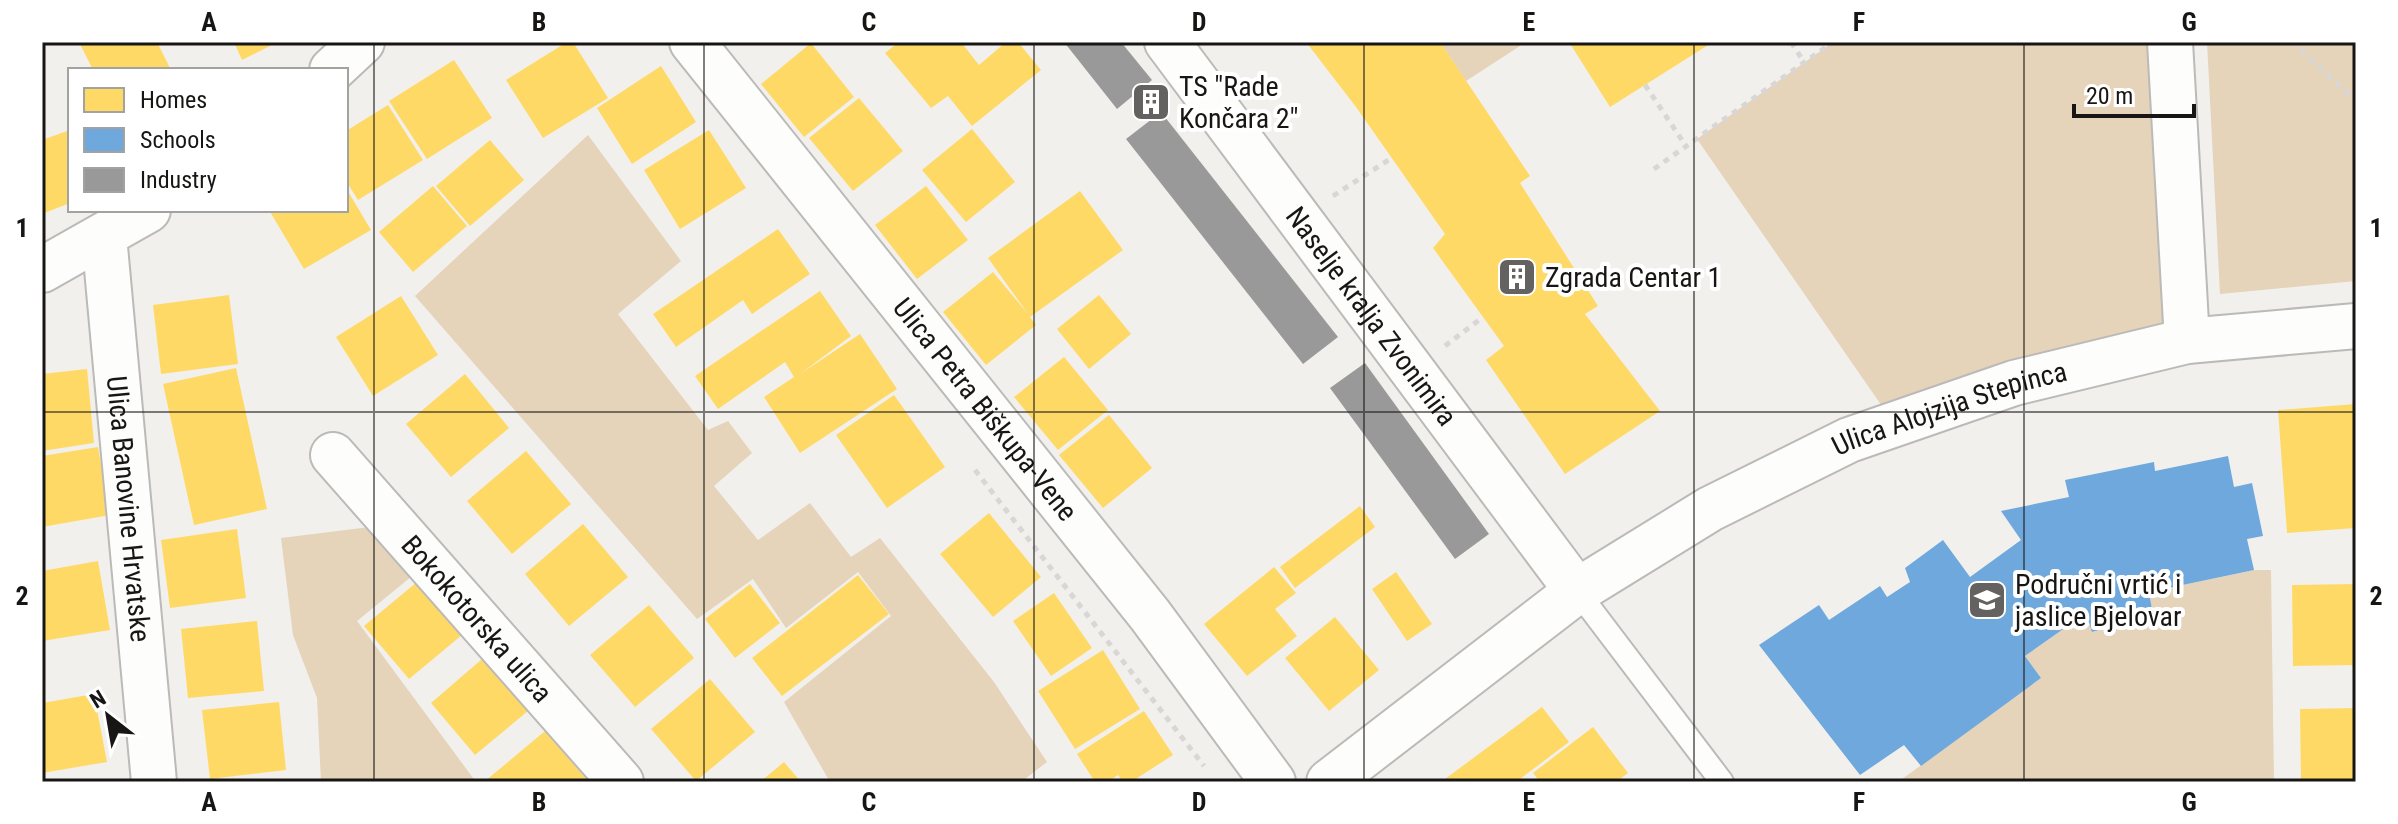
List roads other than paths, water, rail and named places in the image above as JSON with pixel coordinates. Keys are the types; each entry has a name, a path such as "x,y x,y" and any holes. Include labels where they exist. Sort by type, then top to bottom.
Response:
{"street":[{"path":"334,68 362,42"},
{"name":"Ulica Petra Biškupa-Vene","path":"692,42 1150,615 1273,782"},
{"name":"Naselje kralja Zvonimira","path":"1167,42 1577,591"},
{"path":"2170,42 2187,341"},
{"path":"42,270 145,212"},
{"name":"Ulica Banovine Hrvatske","path":"104,236 154,782"},
{"name":"Ulica Alojzija Stepinca","path":"1329,782 1577,591 1710,509 1849,440 2014,383 2187,341 2356,326"},
{"name":"Bokokotorska ulica","path":"333,455 621,782"}],"lane":[{"path":"1577,591 1722,782"}],"place":[{"name":"TS \"Rade Končara 2\"","path":"1151,102"},
{"name":"Zgrada Centar 1","path":"1517,277"},
{"name":"Područni vrtić i jaslice Bjelovar","path":"1987,600"}]}
